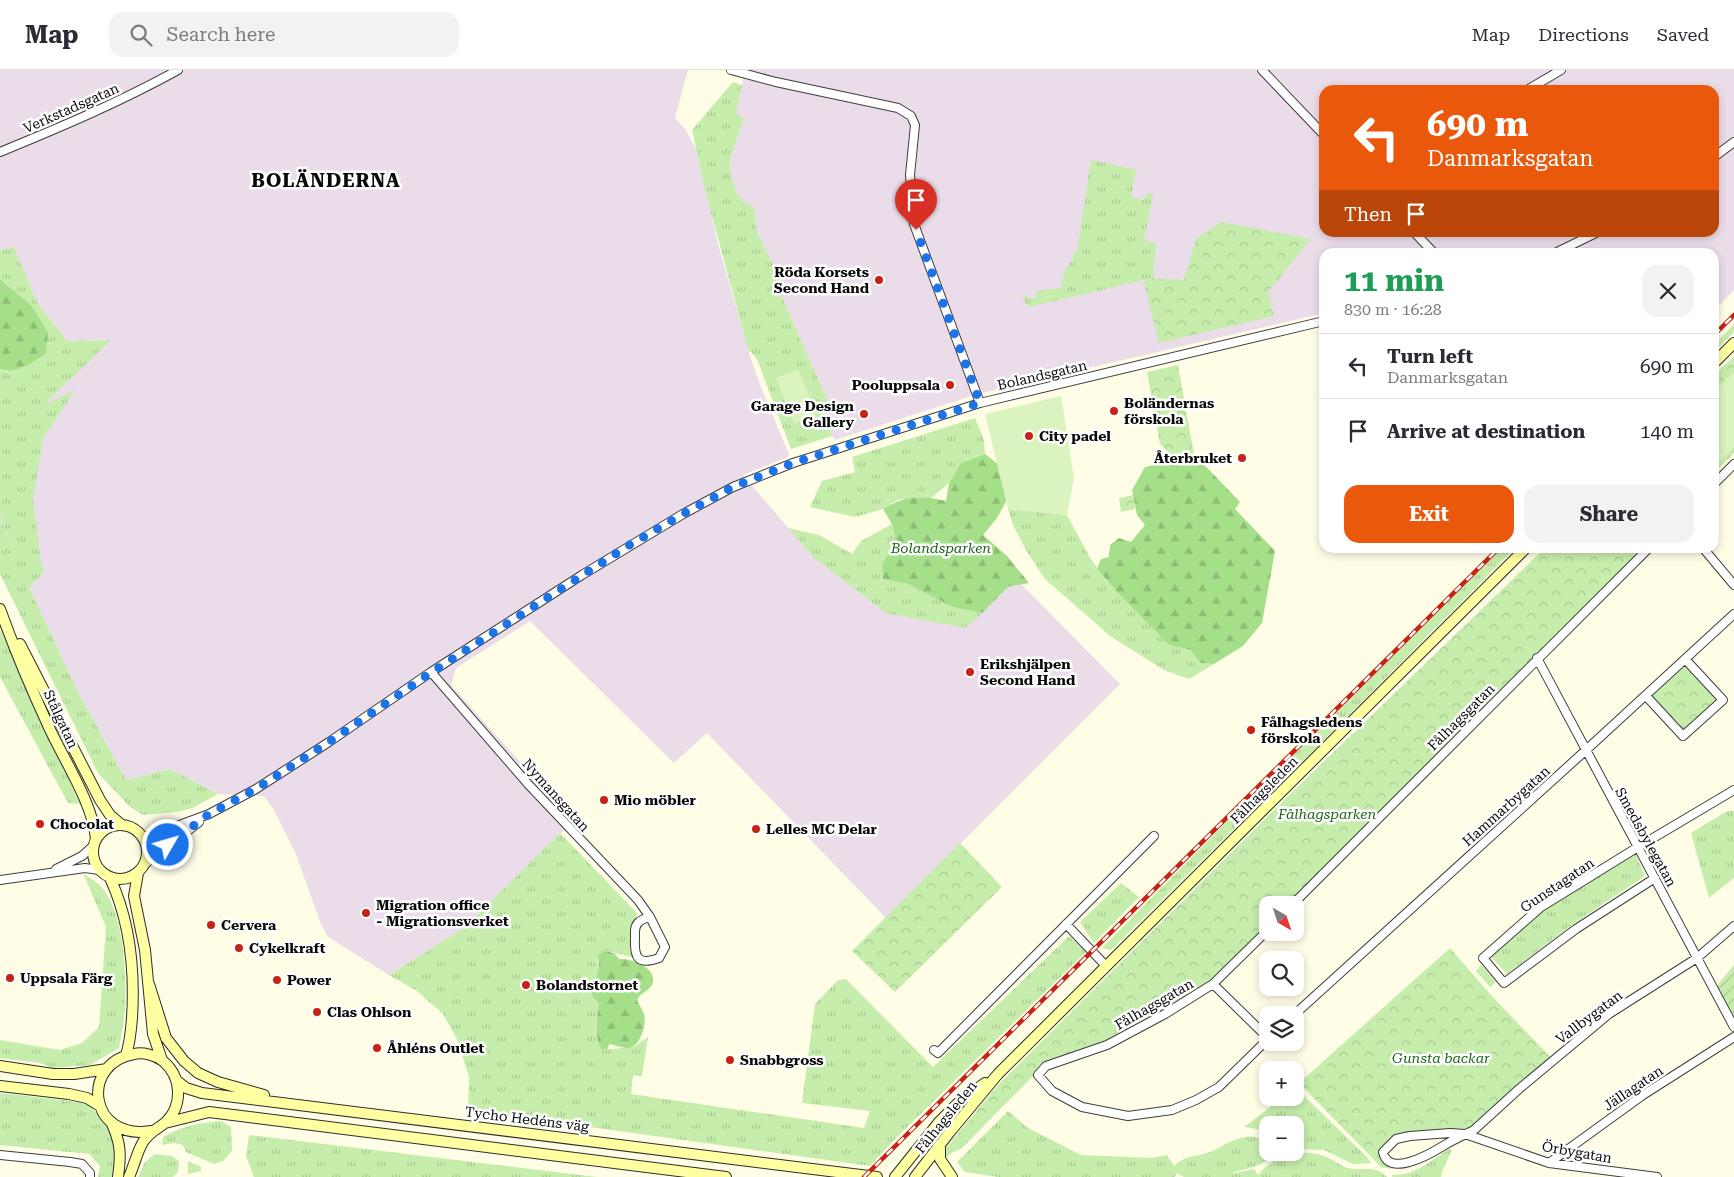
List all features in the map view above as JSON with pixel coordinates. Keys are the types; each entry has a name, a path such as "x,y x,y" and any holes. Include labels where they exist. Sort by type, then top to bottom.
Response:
{"main road":[{"path":"1719,358 1734,343"},
{"name":"Fålhagsleden","path":"915,1177 998,1074 1521,553"},
{"name":"Stålgatan","path":"0,609 100,800 110,815 122,825"},
{"name":"Stålgatan","path":"0,609 14,648 47,723 88,808 95,830 95,843"},
{"path":"122,825 131,827 142,836 147,847 147,856 145,864 138,873 125,880 110,878 99,870 94,861 95,843 107,828 122,825"},
{"path":"138,873 134,896 145,950 153,1034 162,1060 171,1070 176,1081 178,1092 177,1104 165,1123"},
{"path":"110,878 129,939 133,976 130,1044 126,1055"},
{"path":"149,984 166,1038 184,1061 198,1073 218,1082 294,1104"},
{"path":"162,1060 138,1053 126,1055 118,1058 107,1069 100,1080 98,1093 100,1106 112,1123 124,1131 137,1133 151,1131 165,1123 209,1112 726,1177"},
{"path":"0,1066 52,1074 74,1074 107,1069"},
{"name":"Fålhagsleden","path":"895,1177 939,1122 958,1103 998,1074"},
{"name":"Tycho Hedéns väg","path":"176,1081 186,1088 202,1093 877,1177"},
{"path":"0,1086 69,1094 87,1098 100,1106"},
{"path":"112,1123 119,1139 118,1177"},
{"path":"129,1177 142,1143 151,1131"},
{"path":"940,1144 940,1159 952,1177"}],"street":[{"name":"Verkstadsgatan","path":"0,152 63,127 132,95 178,70"},
{"path":"731,70 776,82 898,108 911,116 915,125 910,175 914,224 980,403"},
{"path":"1262,70 1319,130"},
{"path":"1536,85 1561,70"},
{"path":"1719,152 1734,142"},
{"path":"1419,237 1429,248"},
{"path":"1565,248 1588,237"},
{"name":"Bolandsgatan","path":"142,836 150,836 209,814 256,789 432,672 644,536 733,487 793,463 980,403 1319,322"},
{"path":"1719,479 1734,464"},
{"name":"Fålhagsgatan","path":"1301,896 1644,553"},
{"path":"1707,553 1734,584"},
{"name":"Hammarbygatan","path":"1304,1006 1586,751 1734,614"},
{"name":"Smedsbylegatan","path":"1537,658 1734,1027"},
{"path":"1646,696 1683,736 1723,700 1685,658"},
{"name":"Nymansgatan","path":"432,672 528,784 638,900 650,917 665,947 659,958 650,962 640,960 635,955 634,948 636,926 640,921 650,917"},
{"name":"Gunstagatan","path":"1655,878 1576,929 1504,983 1483,958 1541,907 1734,790"},
{"name":"Bolandsgatan","path":"145,864 209,814"},
{"path":"934,1050 938,1053 1154,836"},
{"path":"50,872 82,856 95,843"},
{"path":"0,880 85,868 99,870"},
{"path":"1066,924 1106,966"},
{"name":"Vallbygatan","path":"1465,1134 1450,1133 1396,1139 1383,1152 1384,1157 1391,1169 1398,1171 1406,1170 1443,1146 1474,1130 1519,1088 1609,1014 1697,958 1734,926"},
{"name":"Fålhagsgatan","path":"1259,939 1213,984 1165,1014 1107,1044 1046,1066 1038,1075 1052,1091 1082,1107 1128,1116 1172,1110 1196,1100 1218,1087 1259,1048"},
{"path":"1213,984 1259,1030"},
{"name":"Jällagatan","path":"1550,1162 1643,1095 1734,1037"},
{"name":"Örbygatan","path":"1465,1134 1550,1162 1657,1177"},
{"path":"0,1155 82,1164 90,1173 90,1177"}],"shaded area":[{"path":"0,70 688,70 675,118 685,129 697,151 718,244 751,359 789,454 788,457 743,475 813,557 965,628 1008,587 1022,585 1120,684 886,918 707,733 674,763 530,621 456,668 451,685 573,821 464,928 389,975 328,937 321,924 295,852 274,810 264,796 218,794 170,769 126,780 78,692 29,587 0,517 0,428 111,340 67,341 37,302 14,247 0,251"},
{"path":"731,70 1734,70 1734,290 1719,306 1719,248 1319,248 1319,314 978,394 835,440 823,412 831,408 780,293 780,279 757,232 754,207 743,203 731,176 730,160 744,118 736,114 744,74"}],"green space":[{"path":"733,82 742,85 736,114 744,118 730,160 731,176 737,193 743,202 754,207 757,232 780,279 780,293 831,408 823,412 832,436 791,449 757,359 748,349 706,194 692,130"},
{"path":"1091,160 1137,170 1133,183 1132,197 1144,200 1148,193 1153,194 1144,240 1156,243 1153,278 1029,307 1020,296 1035,299 1037,291 1061,288 1064,272 1072,261 1074,252 1077,252"},
{"path":"1222,222 1311,239 1268,292 1274,316 1159,343 1144,282 1153,278 1184,280 1196,239"},
{"path":"14,247 37,302 67,341 111,340 44,405 75,390 43,438 33,499 41,563 44,572 29,587 78,692 126,780 170,769 218,794 193,808 177,812 143,815 130,807 98,773 0,574 0,517 17,558 0,514 0,369 8,372 32,306 0,279 0,251"},
{"path":"0,279 32,306 48,333 46,354 24,367 12,370 0,369"},
{"path":"1734,324 1734,332 1719,347 1719,340"},
{"path":"1734,356 1734,453 1719,468 1719,370"},
{"path":"1178,365 1194,454 1177,461 1160,444 1147,372"},
{"path":"798,369 817,414 794,423 776,378"},
{"path":"1734,372 1734,447 1719,462 1719,387"},
{"name":"City padel","path":"1061,396 1074,478 1067,515 1008,509 985,414"},
{"path":"975,418 984,440 985,454 961,463 949,483 931,498 919,497 897,500 883,509 855,517 810,507 822,481 855,472 852,457"},
{"name":"Bolandsparken","path":"985,454 1004,469 1009,496 997,518 983,535 1007,556 1029,583 1008,587 982,613 952,607 908,584 883,579 882,564 896,542 892,524 883,509 899,501 913,498 921,497 946,501 949,483 961,463"},
{"path":"1194,454 1240,502 1235,509 1275,551 1262,623 1243,646 1214,664 1200,663 1191,650 1169,645 1097,569 1101,559 1109,557 1110,545 1119,538 1131,542 1145,525 1137,515 1132,490 1145,467 1177,461"},
{"path":"1133,495 1135,509 1121,512 1119,498"},
{"path":"1008,509 1067,515 1089,556 1105,579 1169,645 1191,650 1200,663 1214,664 1189,679 1164,670 1110,636 1045,579 1027,552 1013,525"},
{"path":"892,524 896,543 882,564 883,579 908,584 952,607 982,613 965,628 886,613 813,557 788,528 819,535 852,554 861,541"},
{"path":"1497,553 1510,553 1274,790 1266,782"},
{"name":"Fålhagsparken","path":"1540,553 1644,553 1301,896 1259,896 1259,938 1213,984 1107,1045 1046,1066 1042,1063 1036,1073 961,1149 947,1157 947,1163 945,1163 946,1148 998,1085 1284,800"},
{"path":"0,629 80,804 68,803 0,677"},
{"path":"1685,659 1723,700 1683,736 1646,696"},
{"path":"1261,787 1268,795 1111,950 1102,948"},
{"path":"1727,811 1734,811 1734,878 1709,898 1691,833"},
{"path":"560,833 637,913 633,958 607,951 597,960 599,966 593,994 599,1004 597,1034 599,1046 602,1050 633,1047 648,1037 642,1076 633,1075 631,1094 864,1128 870,1111 802,1103 815,1004 838,980 846,979 933,1067 1069,936 1086,952 896,1138 870,1166 468,1111 469,1077 457,1039 443,1014 417,991 389,975 464,928"},
{"path":"960,843 1002,887 895,992 852,951"},
{"path":"1635,853 1645,876 1573,924 1507,974 1491,957 1544,910"},
{"path":"83,873 104,890 111,902 120,931 125,965 125,1015 119,1048 90,1065 52,1068 40,1063 0,1058 0,1040 60,1050 82,1043 99,1027 106,927"},
{"path":"1121,883 1139,897 1094,943 1080,922"},
{"name":"Gunsta backar","path":"1450,948 1490,994 1553,1060 1474,1131 1396,1139 1383,1152 1386,1162 1391,1169 1381,1167 1304,1088 1304,1079"},
{"path":"607,951 615,954 619,959 642,964 651,972 653,977 652,985 637,1000 645,1018 642,1035 636,1044 628,1048 609,1044 608,1049 602,1050 599,1046 597,1028 599,1004 592,995 599,966 598,955"},
{"path":"1481,965 1496,982 1490,987 1476,971"},
{"path":"1734,965 1734,1027 1714,989"},
{"path":"0,1093 88,1103 110,1130 114,1149 114,1177 98,1177 100,1166 89,1154 0,1145"},
{"path":"1304,1096 1371,1163 1353,1164 1324,1150 1304,1149 1304,1116 1259,1116 1259,1131 1244,1127 1272,1106 1304,1106"},
{"path":"1008,1111 1028,1128 1081,1155 1152,1158 1167,1155 1174,1166 1187,1158 1210,1152 1238,1139 1253,1137 1259,1138 1259,1161 1265,1161 1259,1165 1230,1174 1254,1169 1258,1175 1273,1161 1304,1161 1304,1153 1311,1153 1331,1159 1348,1168 1373,1169 1387,1177 1184,1177 1177,1173 1175,1177 998,1177 965,1172 957,1162"},
{"path":"221,1121 231,1127 232,1151 223,1161 214,1164 186,1152 183,1145 175,1143 162,1145 163,1137 177,1130 198,1124"},
{"path":"249,1135 597,1177 254,1177 246,1156"},
{"path":"1449,1149 1452,1150 1441,1177 1392,1177 1393,1175 1416,1170"},
{"path":"155,1154 171,1156 179,1161 178,1172 173,1177 138,1177 145,1162"},
{"path":"188,1161 201,1167 201,1171 188,1174"}],"railway":[{"path":"1719,330 1734,315"},
{"path":"864,1177 1494,553"}],"place":[{"name":"Röda Korsets Second Hand","path":"879,280"},
{"name":"Pooluppsala","path":"950,385"},
{"name":"Boländernas förskola","path":"1114,411"},
{"name":"Garage Design Gallery","path":"864,414"},
{"name":"City padel","path":"1029,436"},
{"name":"Återbruket","path":"1242,458"},
{"name":"Erikshjälpen Second Hand","path":"970,672"},
{"name":"Fålhagsledens förskola","path":"1251,730"},
{"name":"Mio möbler","path":"604,800"},
{"name":"Chocolat","path":"40,824"},
{"name":"Lelles MC Delar","path":"756,829"},
{"name":"Migration office - Migrationsverket","path":"366,913"},
{"name":"Cervera","path":"211,925"},
{"name":"Cykelkraft","path":"239,948"},
{"name":"Uppsala Färg","path":"10,978"},
{"name":"Power","path":"277,980"},
{"name":"Bolandstornet","path":"526,985"},
{"name":"Clas Ohlson","path":"317,1012"},
{"name":"Åhléns Outlet","path":"377,1048"},
{"name":"Snabbgross","path":"730,1060"}],"district":[{"name":"BOLÄNDERNA","path":"326,180"}],"route":[{"path":"168,845 209,814 256,789 432,672 628,546 683,514 733,487 793,463 980,403 916,230"}]}
